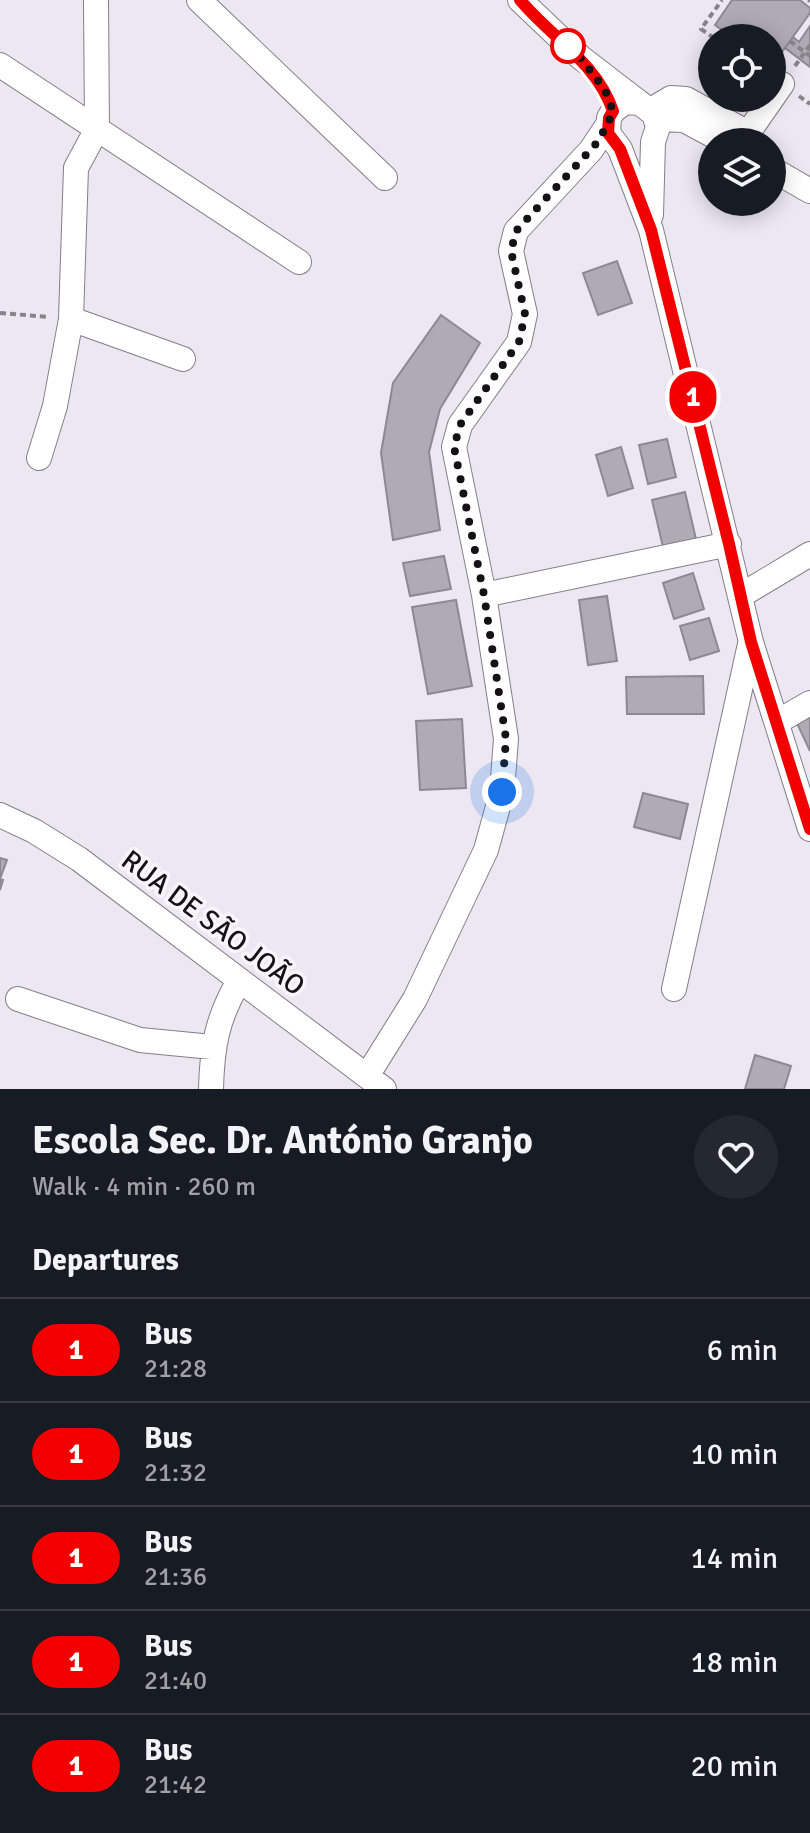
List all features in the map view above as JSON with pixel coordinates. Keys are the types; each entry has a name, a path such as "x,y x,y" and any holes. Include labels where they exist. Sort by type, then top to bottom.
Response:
{"street":[{"path":"39,458 55,406 71,319 76,168 97,129 96,0"},
{"path":"199,0 385,178"},
{"path":"520,0 650,118 651,230"},
{"path":"580,57 605,90 610,139 620,149 651,230 751,642 810,829"},
{"path":"0,65 299,262"},
{"path":"620,149 634,152 647,147 650,118 671,98 686,99 698,106"},
{"path":"376,1083 480,864 502,792 506,739 484,595 454,447 460,425 519,342 525,314 511,251 516,231 591,150 610,119 625,102 650,118 684,120 699,128"},
{"path":"710,112 748,133 763,112"},
{"path":"786,177 810,191"},
{"path":"71,319 183,359"},
{"path":"484,595 729,544"},
{"path":"740,596 810,554"},
{"path":"674,989 751,642"},
{"path":"777,722 810,703"},
{"name":"RUA DE SÃO JOÃO","path":"0,815 34,831 79,859 376,1083"},
{"path":"211,1089 212,1047 239,981"},
{"path":"18,999 140,1040 212,1047"}],"path":[{"path":"705,24 722,0"},
{"path":"790,41 810,56"},
{"path":"1,311 71,319"}],"building":[{"path":"732,0 800,0 810,8 810,13 786,46 786,24 716,24"},
{"path":"810,26 810,67 786,49 793,37 799,42"},
{"path":"617,261 632,303 598,315 583,273"},
{"path":"441,315 480,343 440,409 429,452 440,530 393,540 381,453 393,383"},
{"path":"667,439 676,477 648,484 639,445"},
{"path":"621,447 633,488 608,496 596,455"},
{"path":"685,492 696,539 663,547 652,500"},
{"path":"444,556 451,589 410,596 403,563"},
{"path":"693,573 704,609 674,619 663,583"},
{"path":"607,596 617,661 588,665 579,600"},
{"path":"456,600 472,686 428,694 412,607"},
{"path":"709,618 719,651 690,660 680,626"},
{"path":"703,676 704,714 627,714 626,677"},
{"path":"810,712 810,751 795,719"},
{"path":"462,719 466,788 420,790 416,721"},
{"path":"643,793 688,804 680,839 634,827"},
{"path":"0,858 7,860 0,879"},
{"path":"755,1055 791,1066 784,1089 745,1089"}],"bus line":[{"name":"1","path":"520,0 580,57 608,96 613,111 607,126 608,133 620,149 651,230 751,642 810,829"}],"route":[{"path":"502,792 506,739 484,595 454,447 460,425 519,342 525,314 511,251 516,231 595,145 613,111 605,90 568,46"}]}
